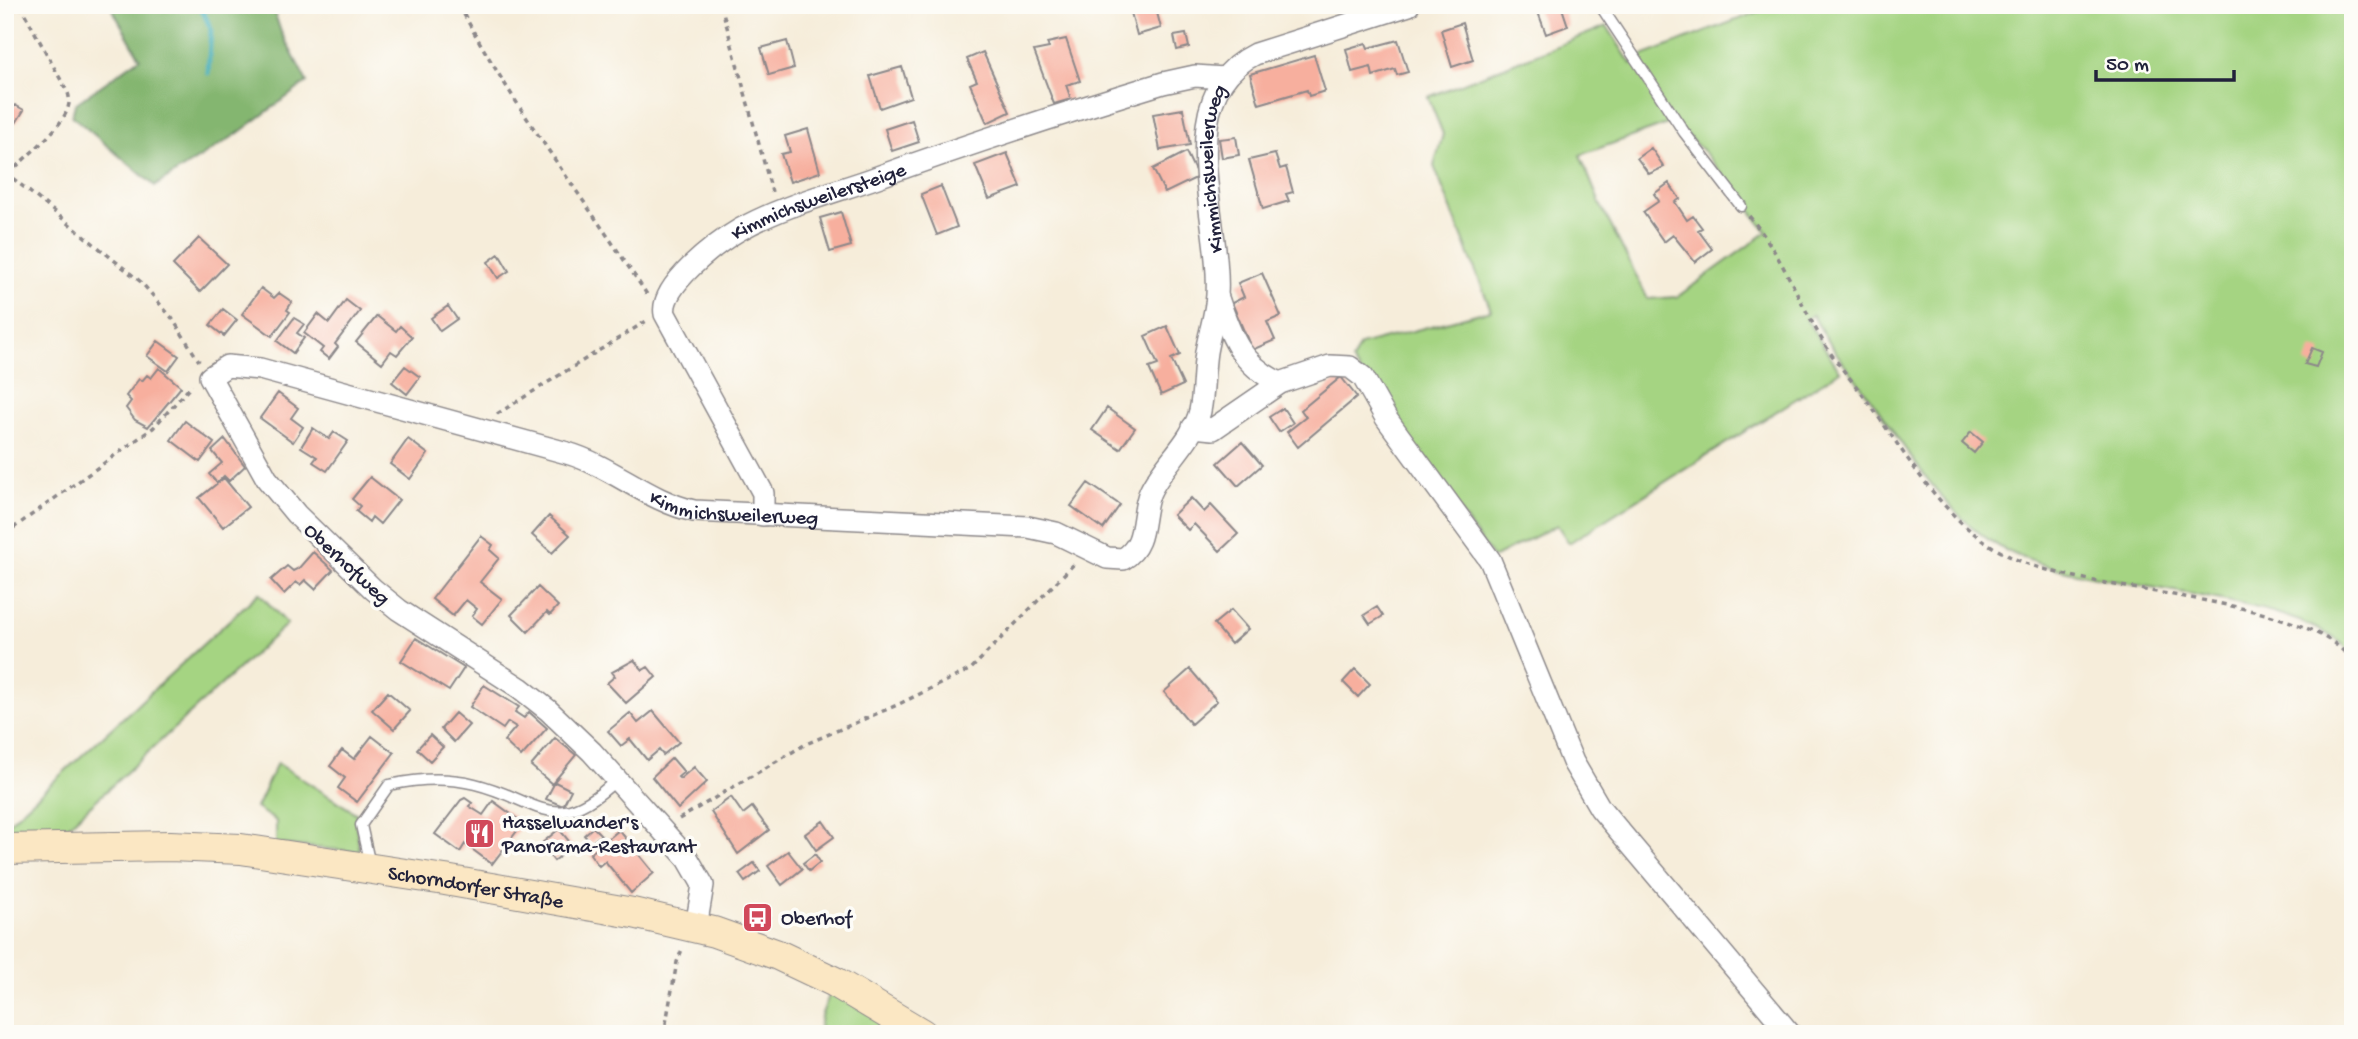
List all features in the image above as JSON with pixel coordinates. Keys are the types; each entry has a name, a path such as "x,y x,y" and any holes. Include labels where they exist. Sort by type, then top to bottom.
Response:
{"main road":[{"name":"Schorndorfer Straße","path":"5,849 206,846 269,852 696,927 796,963 922,1034"}],"street":[{"name":"Kimmichsweilerweg","path":"208,375 227,366 260,369 592,461 659,498 685,509 1028,527 1056,533 1112,559 1124,558 1132,553 1140,539 1150,492 1200,412 1205,356 1217,296 1207,136 1213,97 1224,78 1255,54 1378,9 1409,5"},
{"name":"Kimmichsweilersteige","path":"663,309 665,298 672,288 706,255 741,229 776,213 929,158 1163,83 1195,76 1224,78"},
{"name":"Kimmichsweilerweg","path":"1217,296 1239,352 1261,373 1280,383"},
{"path":"663,309 763,493 763,514"},
{"path":"1193,427 1216,427 1280,383 1331,366 1350,367 1363,377 1402,441 1490,561 1573,762 1600,808 1790,1034"},
{"name":"Oberhofweg","path":"208,375 267,480 296,514 373,589 399,610 538,701 579,739 664,832 701,879 703,892 696,927"}],"lane":[{"path":"1600,5 1684,132 1741,206"},
{"path":"370,868 361,825 389,785 418,780 467,783 530,807 558,812 583,806 616,780"}],"path":[{"path":"5,534 153,428 208,375 172,318 141,282 7,174 63,121 71,107 68,93 20,5"},
{"path":"459,5 506,87 648,296 663,309 539,385 476,430"},
{"path":"721,5 776,213"},
{"path":"1741,206 1777,256 1826,347 1933,490 1976,536 2014,559 2073,577 2282,619 2326,637 2353,662"},
{"path":"664,832 717,794 806,744 897,705 971,669 1089,549"},
{"path":"664,1034 677,962 696,927"}],"green space":[{"path":"110,5 272,5 281,32 307,82 237,134 155,186 72,116 75,104 140,58"},
{"path":"1776,5 2353,5 2353,654 2326,633 2289,617 2244,605 2053,567 2016,555 1993,542 1971,526 1933,487 1832,347 1813,315 1806,319 1840,371 1569,543 1557,525 1493,558 1352,361 1360,345 1491,310 1434,166 1443,134 1428,97 1607,26 1631,64 1639,57","holes":["1673,122 1705,153 1767,232 1677,297 1648,299 1601,206 1580,155"]},
{"path":"259,593 287,624 53,840 5,841 5,826"},
{"path":"277,763 360,816 356,826 360,852 276,844 276,821 256,808"},
{"path":"831,991 906,1034 818,1034 821,1016"}],"building":[{"path":"1129,5 1155,5 1161,28 1137,35"},
{"path":"1561,5 1568,26 1546,34 1538,12"},
{"path":"1462,23 1473,60 1452,67 1441,30"},
{"path":"1186,34 1189,47 1177,50 1174,36"},
{"path":"1066,39 1080,81 1066,85 1071,99 1054,104 1034,51 1049,48 1047,43"},
{"path":"1398,40 1408,72 1397,75 1395,69 1373,76 1371,67 1352,72 1346,49 1366,43 1368,48"},
{"path":"787,41 794,68 769,75 761,48"},
{"path":"983,52 1010,112 987,123 970,84 977,81 967,59"},
{"path":"1314,55 1325,91 1309,96 1307,90 1259,104 1250,74"},
{"path":"902,67 911,97 880,108 870,76"},
{"path":"15,105 24,110 16,123 7,118"},
{"path":"1183,109 1190,145 1160,150 1153,114"},
{"path":"912,120 919,142 892,151 885,129"},
{"path":"808,129 820,172 790,182 781,154 790,152 785,136"},
{"path":"1236,137 1239,155 1222,158 1219,139"},
{"path":"1651,148 1664,167 1649,174 1637,158"},
{"path":"1186,152 1198,177 1165,193 1153,169"},
{"path":"1007,153 1021,187 989,199 975,165"},
{"path":"1275,154 1280,169 1286,167 1293,192 1286,194 1289,201 1263,209 1249,160"},
{"path":"1669,183 1680,199 1675,202 1687,220 1693,216 1702,228 1698,230 1712,249 1695,262 1673,235 1664,242 1643,212 1659,201 1654,194"},
{"path":"941,186 957,227 937,235 921,194"},
{"path":"841,212 851,246 830,252 820,218"},
{"path":"199,238 227,264 200,292 173,265"},
{"path":"499,254 509,271 498,278 488,262"},
{"path":"1262,273 1281,316 1267,322 1275,340 1252,350 1232,303 1244,297 1238,283"},
{"path":"261,288 274,298 279,293 292,302 287,310 290,312 272,336 242,314"},
{"path":"346,300 360,311 335,344 338,347 329,359 320,352 323,348 304,333 318,314 329,323"},
{"path":"448,306 457,319 440,331 431,318"},
{"path":"223,309 237,320 224,336 210,325"},
{"path":"377,316 396,331 400,326 412,337 397,355 391,351 382,363 356,342"},
{"path":"294,318 304,324 297,333 304,338 293,353 277,341"},
{"path":"1167,326 1180,355 1171,359 1183,385 1161,395 1149,368 1158,365 1145,336"},
{"path":"158,341 179,356 168,371 147,356"},
{"path":"2312,348 2322,352 2316,367 2305,364"},
{"path":"405,366 420,377 407,394 392,382"},
{"path":"159,368 181,387 148,427 135,420 126,408 131,401 126,396 139,379 142,381 147,375 151,378"},
{"path":"1341,377 1357,397 1298,447 1287,432 1306,417 1301,410"},
{"path":"278,393 298,408 291,418 303,427 293,442 260,418"},
{"path":"1107,408 1135,428 1120,449 1092,430"},
{"path":"1283,408 1293,423 1279,432 1269,417"},
{"path":"185,421 214,443 200,462 171,440"},
{"path":"313,428 329,439 334,432 348,441 327,471 313,462 317,457 301,447"},
{"path":"1971,432 1983,442 1974,453 1962,443"},
{"path":"225,439 245,466 229,481 224,476 217,483 209,474 222,463 212,451"},
{"path":"408,439 428,454 410,479 390,464"},
{"path":"1242,442 1262,465 1238,486 1218,463"},
{"path":"370,477 399,500 380,524 372,517 369,522 356,511 360,506 352,499"},
{"path":"224,478 248,507 223,527 199,498"},
{"path":"1088,483 1120,505 1103,529 1071,506"},
{"path":"1191,498 1204,512 1211,505 1238,534 1220,551 1194,524 1188,530 1173,515"},
{"path":"549,516 570,535 552,553 532,535"},
{"path":"481,536 493,545 490,550 499,558 480,582 502,599 482,624 472,616 477,609 466,600 453,616 432,599"},
{"path":"313,552 333,570 315,589 305,580 300,585 296,582 284,594 271,580 287,566 293,571 299,568"},
{"path":"538,587 558,606 550,615 547,612 528,632 511,615"},
{"path":"1377,607 1383,616 1370,624 1364,615"},
{"path":"1231,610 1248,629 1231,644 1214,624"},
{"path":"416,638 464,668 449,691 401,661"},
{"path":"634,660 643,670 648,667 656,677 626,703 607,683 615,676 612,672"},
{"path":"1190,669 1217,701 1191,724 1164,692"},
{"path":"1355,669 1370,684 1358,697 1343,682"},
{"path":"484,685 519,707 515,712 524,718 529,712 547,728 521,757 504,741 516,727 508,722 503,729 470,707"},
{"path":"388,692 410,711 394,729 372,710"},
{"path":"653,711 679,742 663,755 659,750 647,760 630,739 621,746 608,731 630,713 638,723"},
{"path":"455,713 469,725 454,742 441,729"},
{"path":"430,735 443,747 430,761 417,749"},
{"path":"372,736 394,753 357,802 338,788 345,778 330,766 342,750 354,759"},
{"path":"555,738 576,755 552,784 531,766"},
{"path":"672,758 684,772 678,777 680,779 694,767 707,782 678,809 652,777"},
{"path":"555,782 571,790 563,806 546,799"},
{"path":"731,797 743,814 752,807 769,830 738,854 711,812"},
{"path":"465,798 472,803 469,806 483,815 493,801 523,823 492,864 465,844 460,852 435,834"},
{"path":"823,821 834,837 816,850 805,834"},
{"path":"593,827 601,835 591,843 584,835"},
{"path":"559,829 573,846 554,861 541,844"},
{"path":"619,830 654,873 631,893 605,861 599,866 590,854"},
{"path":"788,851 802,869 782,885 768,866"},
{"path":"815,854 820,862 809,871 803,863"},
{"path":"754,863 760,871 745,882 739,874"},
{"path":"759,912 770,917 768,922 757,918"}],"waterway":[{"path":"200,5 211,29 208,73"}],"place":[{"name":"Hasselwander's Panorama-Restaurant","path":"479,833"},
{"name":"Oberhof","path":"758,917"}]}
